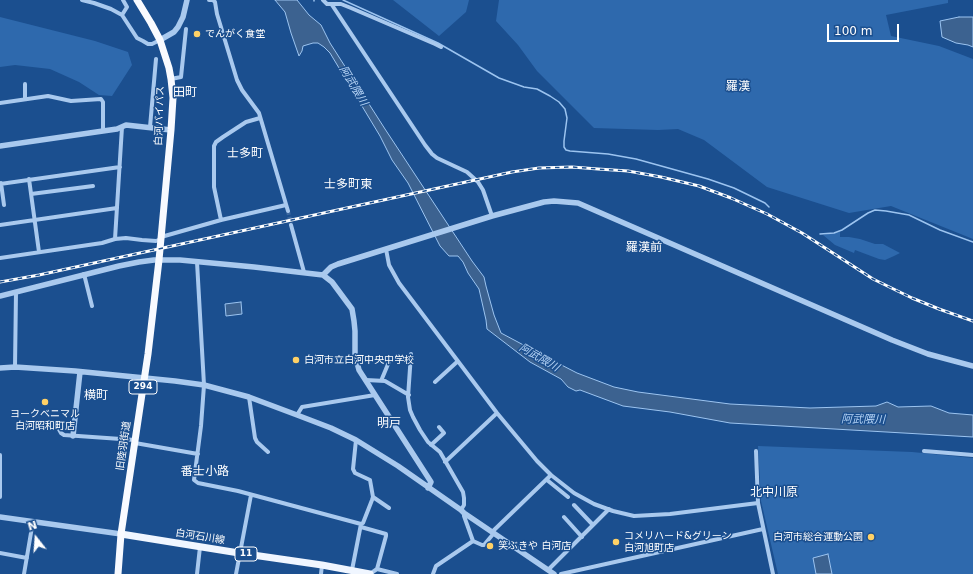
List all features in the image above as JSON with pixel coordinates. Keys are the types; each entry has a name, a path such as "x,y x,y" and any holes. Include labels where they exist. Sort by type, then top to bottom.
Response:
{"highway":[{"name":"白河バイパス","path":"137,0 160,40 171,79 171,130 161,238"},
{"name":"旧陸羽街道","path":"121,534 144,378 161,238"},
{"name":"294","path":"118,574 121,534"}],"main road":[{"name":"白河石川線","path":"121,534 370,574"}],"street":[{"path":"82,0 111,9 122,15 137,38 148,44 152,44 174,32 183,17 187,0"},
{"path":"122,15 127,7 123,0"},
{"path":"209,0 215,2 217,14 237,80 242,90 259,113 288,212"},
{"path":"323,0 327,4 341,4 351,8 440,47"},
{"path":"332,5 425,146 437,158 467,172 478,182 483,190 492,216"},
{"path":"171,79 182,77 186,29"},
{"path":"150,127 156,59"},
{"path":"25,84 25,99"},
{"path":"0,103 48,96 71,101 101,99 103,102 103,131"},
{"path":"221,220 214,187 214,146 222,136 246,122 260,118"},
{"path":"0,146 103,131 126,126 171,130"},
{"path":"116,239 122,127"},
{"path":"4,205 0,183 120,167"},
{"path":"29,179 39,252"},
{"path":"31,194 92,186"},
{"path":"324,275 331,267 338,264 492,216 554,200 578,203 892,340 928,354 973,366"},
{"path":"0,258 102,243 116,239 126,238 156,241 161,238 221,220 286,205"},
{"path":"0,225 117,208"},
{"path":"292,225 304,272"},
{"path":"386,249 389,265 399,283 497,413 551,475 574,493 594,504 634,516 670,514 758,503"},
{"path":"0,296 84,274 139,262 159,260 254,266 324,275 332,282 352,309 355,331 355,355 360,370 431,482 428,488"},
{"path":"197,262 204,385 201,426 194,480 251,494 386,534 377,569 370,574"},
{"path":"84,274 92,306"},
{"path":"15,367 16,292"},
{"path":"412,354 409,396 410,410 428,442 440,452 462,492 464,498 463,512 473,541 484,545 493,532 551,475"},
{"path":"381,381 391,357"},
{"path":"435,382 458,361"},
{"path":"0,368 15,367 175,380 204,385 249,397 331,428 356,440 398,466 554,574"},
{"path":"73,436 80,372"},
{"path":"366,380 381,381 390,384 409,396"},
{"path":"296,415 302,407 375,394"},
{"path":"249,397 255,438 257,442 268,452"},
{"path":"445,462 497,413"},
{"path":"19,428 53,422 64,435 135,442 198,454"},
{"path":"432,445 444,433 439,427"},
{"path":"352,570 361,526 364,523 372,497 370,480 355,473 353,469 356,440"},
{"path":"756,451 758,503 773,574"},
{"path":"924,451 973,455"},
{"path":"0,457 0,497"},
{"path":"547,480 568,497"},
{"path":"556,495 560,492"},
{"path":"236,574 251,494"},
{"path":"372,497 389,508"},
{"path":"574,505 593,525"},
{"path":"548,570 609,509"},
{"path":"0,517 121,534"},
{"path":"564,517 582,537"},
{"path":"24,574 33,521"},
{"path":"561,574 763,529"},
{"path":"433,574 436,566 473,541"},
{"path":"197,574 200,546"},
{"path":"0,553 27,558"},
{"path":"321,574 322,566"},
{"path":"377,569 397,574"}],"shaded area":[{"path":"393,0 469,0 466,12 439,36"},
{"path":"499,0 948,0 948,3 886,15 891,36 939,46 973,59 973,239 891,206 849,213 767,187 704,140 678,129 658,130 594,128 537,71 518,45 496,21"},
{"path":"0,17 95,41 128,52 132,65 112,96 99,95 79,82 50,69 15,65 0,67"},
{"path":"840,232 840,237 849,237 875,244 883,244 900,253 885,260 879,259 855,250 854,253 835,245 823,235"},
{"name":"白河市総合運動公園","path":"758,446 912,452 973,458 973,574 778,574 761,501"}],"water":[{"name":"阿武隈川","path":"275,0 297,0 309,15 321,25 330,43 385,129 484,277 494,315 501,333 577,373 614,387 638,392 730,404 810,408 876,406 887,402 898,407 931,406 949,413 973,415 973,437 730,423 670,412 623,406 568,387 561,379 530,362 487,329 479,289 458,256 449,256 440,246 408,183 392,160 380,136 330,53 318,43 313,43 303,46 299,56 285,12"},
{"path":"959,17 973,17 973,47 956,43 942,37 940,21"},
{"path":"241,302 242,314 226,316 225,304"},
{"path":"828,554 832,574 816,574 813,558"}],"waterway":[{"path":"343,0 438,43 499,78 524,87 537,89 559,102 565,109 567,118 564,141 564,147 566,150 608,154 636,159 708,179 734,188 765,203 769,207"},
{"path":"820,234 834,233 842,230 875,210 909,215 940,230 973,242"}],"tunnel":[{"path":"288,211 291,225"}],"railway":[{"path":"0,282 39,275 512,172 539,168 572,167 628,171 661,177 699,186 731,198 767,214 802,233 873,279 912,298 973,321"}],"place":[{"name":"でんがく食堂","path":"197,34"},
{"name":"白河市立白河中央中学校","path":"296,360"},
{"name":"ヨークベニマル 白河昭和町店","path":"45,402"},
{"name":"白河市総合運動公園","path":"871,537"},
{"name":"コメリハード&グリーン 白河旭町店","path":"616,542"},
{"name":"笑ぶきや 白河店","path":"490,546"}],"district":[{"name":"羅漢","path":"738,87"},
{"name":"田町","path":"185,93"},
{"name":"士多町","path":"245,154"},
{"name":"士多町東","path":"348,185"},
{"name":"羅漢前","path":"644,248"},
{"name":"横町","path":"96,396"},
{"name":"明戸","path":"389,424"},
{"name":"番士小路","path":"205,472"},
{"name":"北中川原","path":"774,493"}]}
